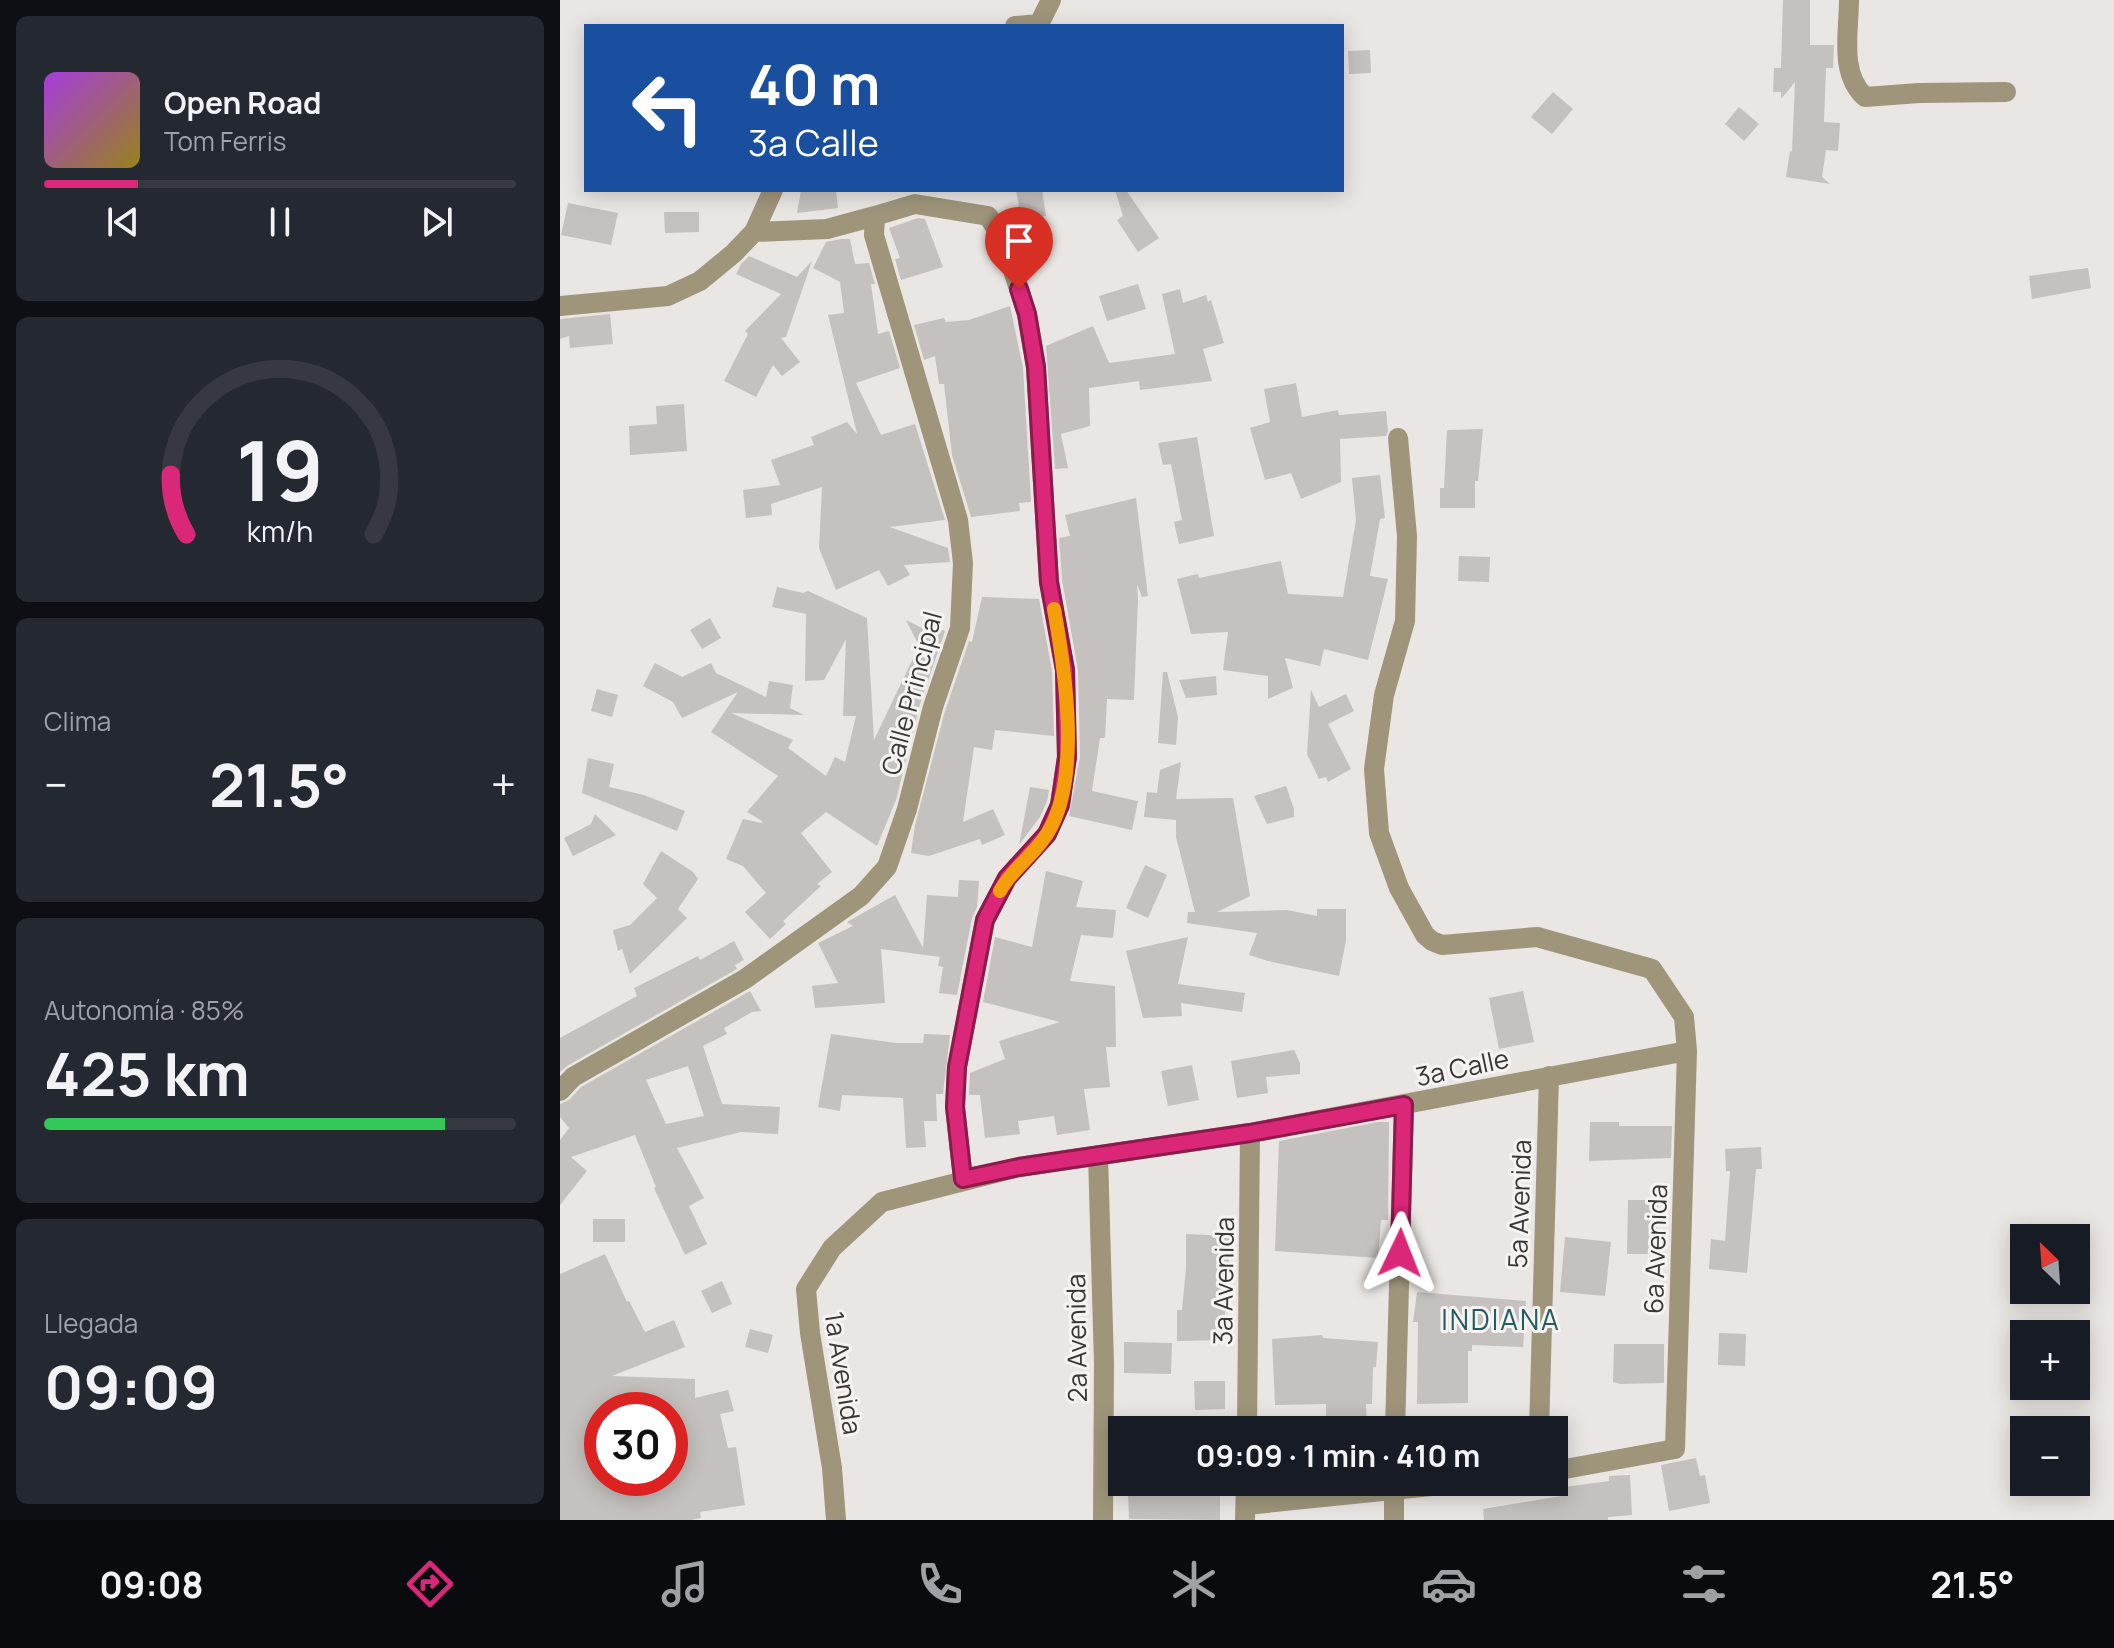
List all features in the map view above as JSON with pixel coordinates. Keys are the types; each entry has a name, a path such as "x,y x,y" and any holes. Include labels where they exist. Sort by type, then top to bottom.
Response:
{"street":[{"path":"1039,24 1051,0"},
{"path":"1849,0 1848,66 1854,87 1865,97 2006,92"},
{"path":"560,306 668,296 700,281 754,232 772,192"},
{"path":"754,232 827,229 915,204 988,216 1003,239 1027,314 1036,367 1049,582 1065,670 1067,757 1060,805 1047,834 1007,878 985,920 957,1067 955,1107 963,1179"},
{"name":"Calle Principal","path":"560,1091 573,1077 720,995 780,955 861,896 887,867 907,809 933,707 960,628 963,563 958,520 874,235 875,216"},
{"name":"6a Avenida","path":"1398,438 1407,536 1405,621 1384,695 1374,769 1379,833 1399,888 1425,935 1432,941 1442,945 1537,937 1652,969 1684,1017 1687,1051 1675,1449 1568,1468"},
{"name":"3a Calle","path":"963,1179 1019,1167 1250,1133 1687,1051"},
{"name":"5a Avenida","path":"1539,1416 1549,1076"},
{"path":"1395,1416 1404,1105"},
{"name":"3a Avenida","path":"1247,1416 1250,1133"},
{"name":"2a Avenida","path":"1098,1155 1104,1364 1103,1520"},
{"name":"1a Avenida","path":"836,1520 832,1468 806,1289 832,1248 882,1202 963,1179"},
{"path":"1245,1512 1340,1496"},
{"path":"1394,1496 1394,1520"}],"building":[{"path":"1783,0 1810,0 1810,45 1834,45 1833,68 1826,68 1824,122 1840,123 1838,151 1826,150 1822,177 1830,184 1786,177 1792,152 1795,82 1781,99 1781,92 1773,92 1774,68 1781,68"},
{"path":"1370,50 1371,73 1349,74 1348,51"},
{"path":"1553,92 1573,109 1552,134 1531,117"},
{"path":"1739,107 1759,124 1744,141 1725,124"},
{"path":"801,192 836,192 838,208 797,213"},
{"path":"1016,192 1042,192 1046,216 1021,219"},
{"path":"1116,192 1127,192 1159,238 1138,252 1117,220 1123,216"},
{"path":"568,203 618,213 611,245 561,235"},
{"path":"664,212 699,212 699,232 665,233"},
{"path":"918,218 925,219 943,267 901,280 895,259 900,258 889,228"},
{"path":"850,239 855,264 869,263 875,284 871,284 878,334 889,331 900,368 856,383 881,435 915,424 945,520 890,527 948,548 950,562 904,565 910,575 888,586 879,570 836,590 819,548 822,487 771,504 772,515 746,518 743,490 780,485 771,460 814,445 811,437 847,422 857,434 828,315 844,313 840,282 813,268 826,242"},
{"path":"749,256 797,277 812,261 786,337 781,338 800,362 782,376 773,365 756,397 724,381 748,334 745,331 781,294 736,274"},
{"path":"2088,268 2091,288 2032,299 2029,276"},
{"path":"1138,284 1146,309 1107,321 1099,296"},
{"path":"1180,289 1183,303 1206,295 1208,302 1211,300 1224,343 1203,349 1212,381 1140,390 1139,381 1089,388 1090,426 1061,434 1068,468 1055,469 1046,346 1093,326 1109,363 1175,354 1162,294"},
{"path":"1010,306 1023,368 1031,502 1019,503 1020,511 971,517 952,455 944,384 939,384 935,356 924,360 914,325 944,318 946,322 969,320"},
{"path":"610,314 613,344 570,348 569,336 560,339 560,319"},
{"path":"1296,383 1302,417 1338,410 1339,415 1386,411 1388,431 1386,436 1340,439 1341,482 1301,499 1291,473 1265,480 1250,428 1270,422 1264,389"},
{"path":"684,404 687,451 630,455 629,426 657,424 656,406"},
{"path":"1483,429 1478,481 1475,481 1475,508 1440,508 1447,430"},
{"path":"1197,437 1214,536 1179,544 1174,522 1182,520 1171,464 1163,465 1158,443"},
{"path":"1380,475 1385,518 1380,519 1370,576 1388,579 1368,660 1324,649 1320,666 1285,658 1293,688 1268,699 1268,676 1223,670 1228,632 1191,634 1177,579 1198,574 1199,578 1281,561 1288,594 1343,597 1356,520 1352,478"},
{"path":"1136,498 1148,596 1142,597 1137,584 1134,700 1107,699 1105,738 1100,738 1092,791 1138,801 1132,830 1069,816 1080,757 1078,670 1062,580 1059,538 1070,536 1065,515"},
{"path":"1459,556 1490,557 1489,582 1458,581"},
{"path":"777,587 803,593 808,591 867,618 874,740 919,646 906,620 922,628 924,622 945,631 920,704 896,800 877,846 826,812 801,833 832,872 817,884 821,886 783,921 786,924 770,939 745,912 766,893 743,866 726,859 743,819 762,823 747,812 778,776 711,732 738,692 682,718 673,702 643,686 655,663 682,677 711,663 716,673 766,697 769,681 793,685 790,708 804,715 731,713 793,740 788,748 826,776 835,757 845,762 856,716 843,716 846,639 824,680 805,681 806,614 772,607"},
{"path":"982,597 1039,599 1052,671 1054,736 995,730 992,750 974,747 963,822 993,809 1005,835 982,845 980,839 929,856 911,853 915,825 945,711 969,641 972,642"},
{"path":"710,618 721,638 702,649 690,630"},
{"path":"1163,672 1167,672 1178,717 1176,745 1158,743"},
{"path":"1216,676 1217,695 1186,698 1179,680"},
{"path":"597,689 618,695 612,717 591,711"},
{"path":"1311,690 1319,707 1346,694 1354,711 1328,724 1351,769 1328,782 1326,777 1319,779 1307,754"},
{"path":"588,758 614,764 609,787 644,795 685,811 677,831 582,793"},
{"path":"1181,762 1176,799 1233,798 1250,896 1217,912 1287,910 1317,916 1317,909 1346,909 1346,941 1339,976 1249,955 1257,933 1187,923 1188,912 1195,912 1176,837 1176,820 1144,817 1147,792 1157,793 1160,770"},
{"path":"1286,786 1294,817 1267,824 1254,796"},
{"path":"1030,787 1049,790 1047,801 1040,817 1019,845"},
{"path":"595,814 616,835 573,856 564,838 591,824"},
{"path":"661,851 693,872 698,879 678,909 687,918 630,974 622,949 618,951 613,930 630,925 657,898 643,884"},
{"path":"1145,865 1167,875 1148,918 1126,908"},
{"path":"1046,871 1083,881 1076,907 1116,910 1113,938 1081,935 1070,981 1115,986 1116,1047 1106,1047 1110,1087 1084,1089 1090,1130 1057,1135 1054,1116 1018,1121 1020,1134 985,1138 980,1095 969,1095 970,1073 1005,1059 999,1041 1060,1022 983,1002 995,937 1032,947"},
{"path":"959,880 979,881 977,907 972,918 957,995 939,993 943,967 938,966 940,957 881,949 885,1003 815,1008 812,986 838,983 818,943 853,926 847,922 895,895 923,948 927,895 958,897"},
{"path":"1188,937 1178,984 1245,993 1242,1012 1181,1003 1182,1016 1143,1018 1126,951"},
{"path":"734,941 744,960 735,965 737,969 560,1072 560,1038 637,996 634,988 698,956 700,960"},
{"path":"750,991 761,1011 752,1012 724,1028 727,1034 703,1046 722,1104 780,1107 778,1134 741,1132 677,1148 704,1198 689,1206 707,1244 685,1255 654,1188 635,1135 571,1157 587,1171 560,1205 560,1140 569,1128 560,1117 560,1104 569,1100 581,1087","holes":["688,1066 704,1116 666,1124 646,1080"]},
{"path":"1523,991 1534,1042 1499,1049 1489,998"},
{"path":"831,1034 896,1043 923,1043 924,1034 950,1035 943,1094 936,1094 937,1121 924,1121 926,1147 906,1148 903,1098 842,1095 840,1111 818,1107"},
{"path":"1294,1050 1300,1063 1300,1074 1266,1077 1268,1093 1237,1098 1231,1061"},
{"path":"1192,1065 1199,1100 1168,1106 1161,1071"},
{"path":"1389,1122 1388,1220 1381,1220 1378,1258 1275,1251 1279,1141"},
{"path":"1590,1122 1619,1122 1619,1126 1672,1126 1671,1158 1589,1161"},
{"path":"1761,1147 1762,1169 1756,1169 1747,1273 1709,1269 1711,1239 1725,1241 1730,1171 1726,1171 1725,1149"},
{"path":"1628,1200 1658,1200 1657,1236 1661,1236 1661,1254 1627,1254"},
{"path":"593,1219 625,1219 625,1242 593,1242"},
{"path":"1186,1234 1232,1236 1225,1297 1225,1340 1177,1341 1177,1310 1182,1310 1186,1268"},
{"path":"1565,1237 1611,1242 1605,1296 1560,1292"},
{"path":"605,1254 645,1332 674,1320 685,1347 612,1376 695,1379 695,1398 728,1390 734,1411 720,1414 728,1448 736,1447 745,1505 700,1512 701,1518 690,1520 560,1520 560,1274"},
{"path":"722,1281 732,1304 712,1313 701,1291"},
{"path":"1417,1292 1526,1301 1523,1347 1472,1345 1472,1351 1468,1351 1468,1403 1417,1404 1418,1322 1413,1322"},
{"path":"750,1329 773,1335 768,1353 745,1347"},
{"path":"1719,1333 1746,1334 1745,1366 1718,1365"},
{"path":"1322,1335 1323,1338 1378,1342 1376,1367 1373,1367 1372,1404 1366,1404 1366,1416 1326,1416 1326,1404 1275,1405 1272,1339"},
{"path":"1124,1342 1172,1343 1171,1374 1124,1373"},
{"path":"1614,1344 1664,1344 1664,1383 1613,1382"},
{"path":"1194,1381 1225,1381 1225,1409 1195,1410"},
{"path":"1696,1458 1700,1476 1705,1475 1710,1503 1669,1511 1661,1465"},
{"path":"1630,1475 1632,1515 1608,1517 1608,1520 1484,1520 1483,1509 1568,1496 1568,1487 1609,1481 1609,1476"},
{"path":"1128,1496 1220,1496 1220,1520 1129,1519"}],"slow traffic":[{"path":"1000,891 1007,878 1047,834 1060,805 1067,757 1067,728 1065,670 1054,609"}],"district":[{"name":"INDIANA","path":"1501,1319"}],"route":[{"path":"1019,289 1027,314 1036,367 1049,582 1065,670 1067,757 1060,805 1047,834 1007,878 985,920 957,1067 955,1107 963,1179 1019,1167 1250,1133 1404,1105 1400,1253"}]}
